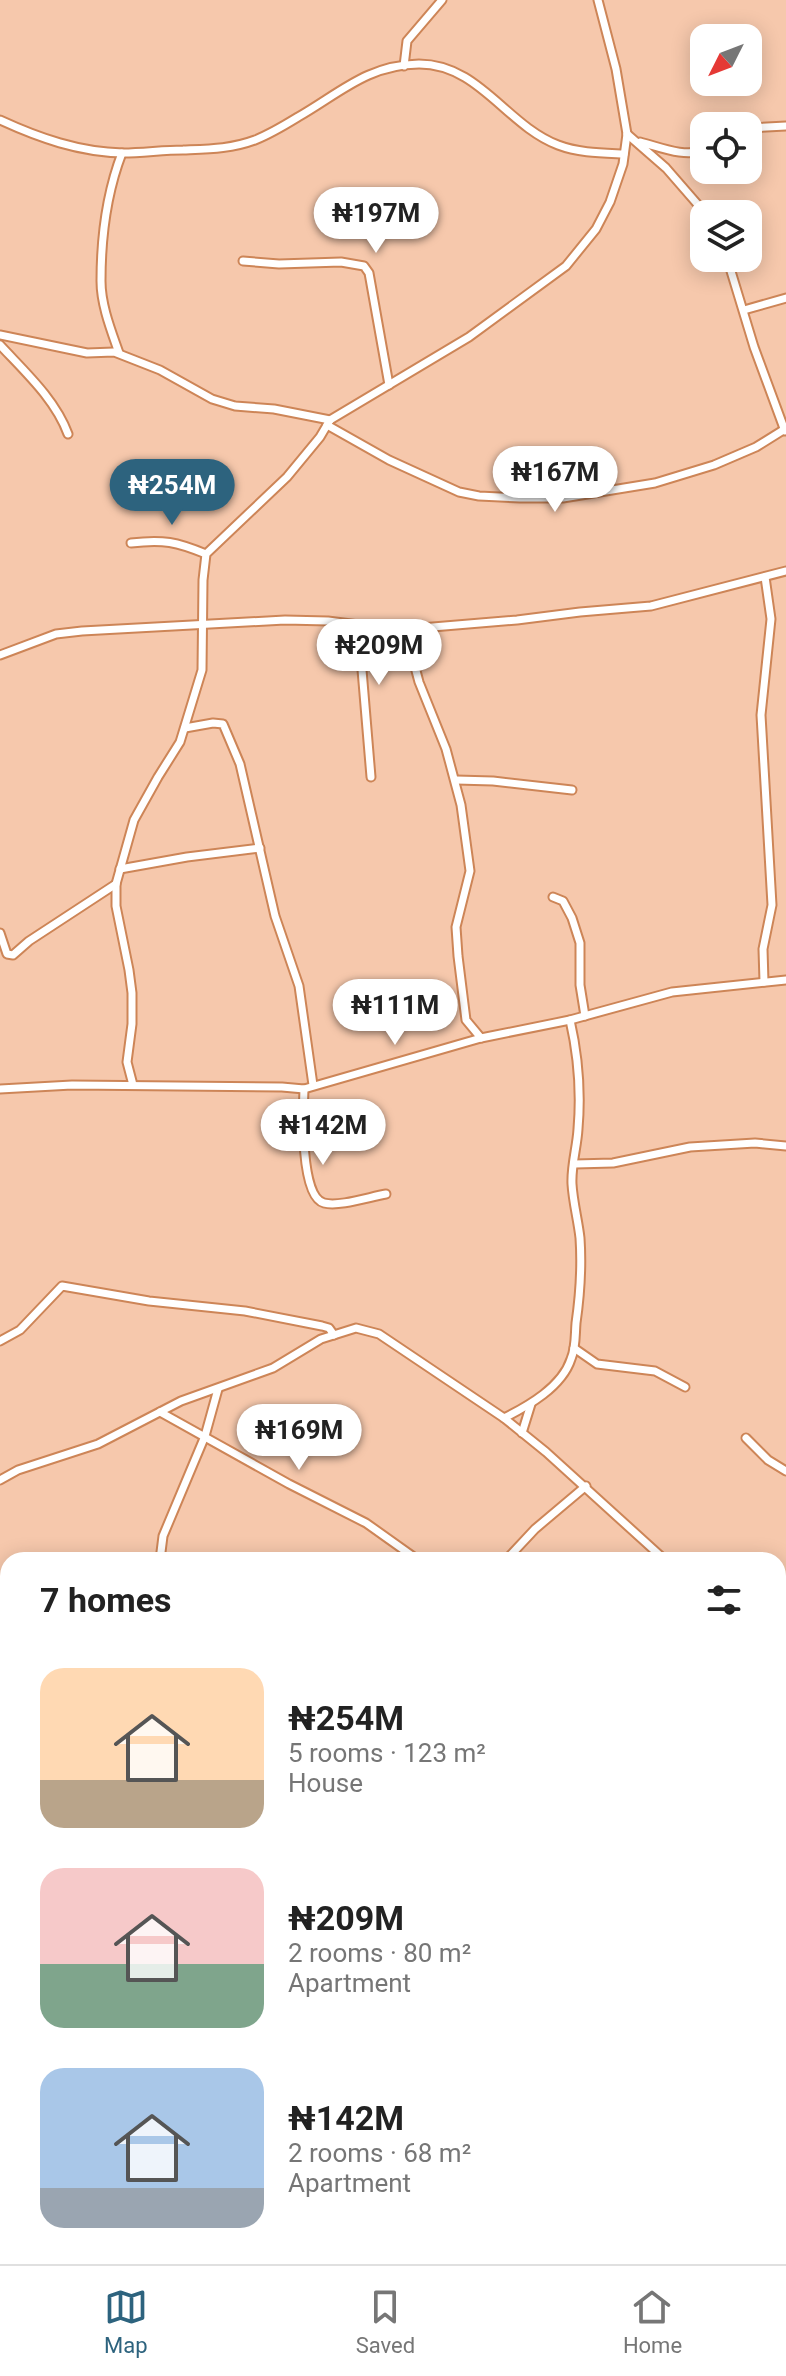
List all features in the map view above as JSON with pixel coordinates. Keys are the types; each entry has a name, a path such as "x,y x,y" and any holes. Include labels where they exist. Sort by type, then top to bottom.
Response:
{"street":[{"path":"404,66 407,41 442,0"},
{"path":"133,1085 127,1062 132,993 116,906 116,884 134,820 180,742 202,670 206,554 287,477 328,423 469,337 566,266 596,229 610,202 627,134 616,69 598,0"},
{"path":"0,120 64,145 122,153 221,149 256,140 362,76 420,64 448,68 477,84 532,130 558,145 591,153 624,154"},
{"path":"762,127 786,126"},
{"path":"627,134 666,168 694,200"},
{"path":"639,142 690,152"},
{"path":"119,353 108,321 101,283 113,178 122,153"},
{"path":"243,261 279,264 341,262 364,266 369,273 389,385"},
{"path":"0,335 87,353 119,353 160,370 212,399 235,406 274,409 328,423 389,460 459,492 479,496 563,498 655,483 714,465 785,431 754,347 732,272"},
{"path":"744,310 786,298"},
{"path":"0,345 53,404 68,434"},
{"path":"131,543 180,543 206,554"},
{"path":"0,655 56,634 285,620 392,630 651,606 786,571"},
{"path":"764,982 763,949 772,905 761,715 771,619 765,577"},
{"path":"335,623 360,646 371,777"},
{"path":"392,630 411,652 419,682 456,780 470,871 456,927 458,956 466,1020 481,1038"},
{"path":"185,728 223,724 240,764 275,916 299,986 313,1085"},
{"path":"456,780 572,790"},
{"path":"120,869 260,848"},
{"path":"0,933 2,948 13,955 29,941 116,884"},
{"path":"553,897 563,901 580,943 580,985 585,1016"},
{"path":"0,1089 133,1085 304,1089 481,1038 570,1020 672,992 786,980"},
{"path":"504,1418 531,1404 551,1388 571,1363 574,1348 581,1300 580,1237 571,1180 575,1164 579,1099 570,1020"},
{"path":"304,1089 302,1132 314,1197 318,1202 334,1204 386,1194"},
{"path":"575,1164 613,1163 690,1147 755,1143 786,1146"},
{"path":"0,1341 20,1330 62,1286 149,1301 245,1311 322,1326 329,1328 334,1335"},
{"path":"0,1480 18,1470 98,1444 181,1401 273,1368 321,1339 356,1328 379,1334 504,1418 586,1486 656,1552"},
{"path":"574,1348 597,1364 655,1371 685,1387"},
{"path":"161,1552 163,1536 205,1436 218,1389"},
{"path":"522,1433 531,1404"},
{"path":"160,1412 366,1523 407,1552"},
{"path":"746,1438 768,1460 786,1471"},
{"path":"513,1552 535,1529 586,1486"}]}
